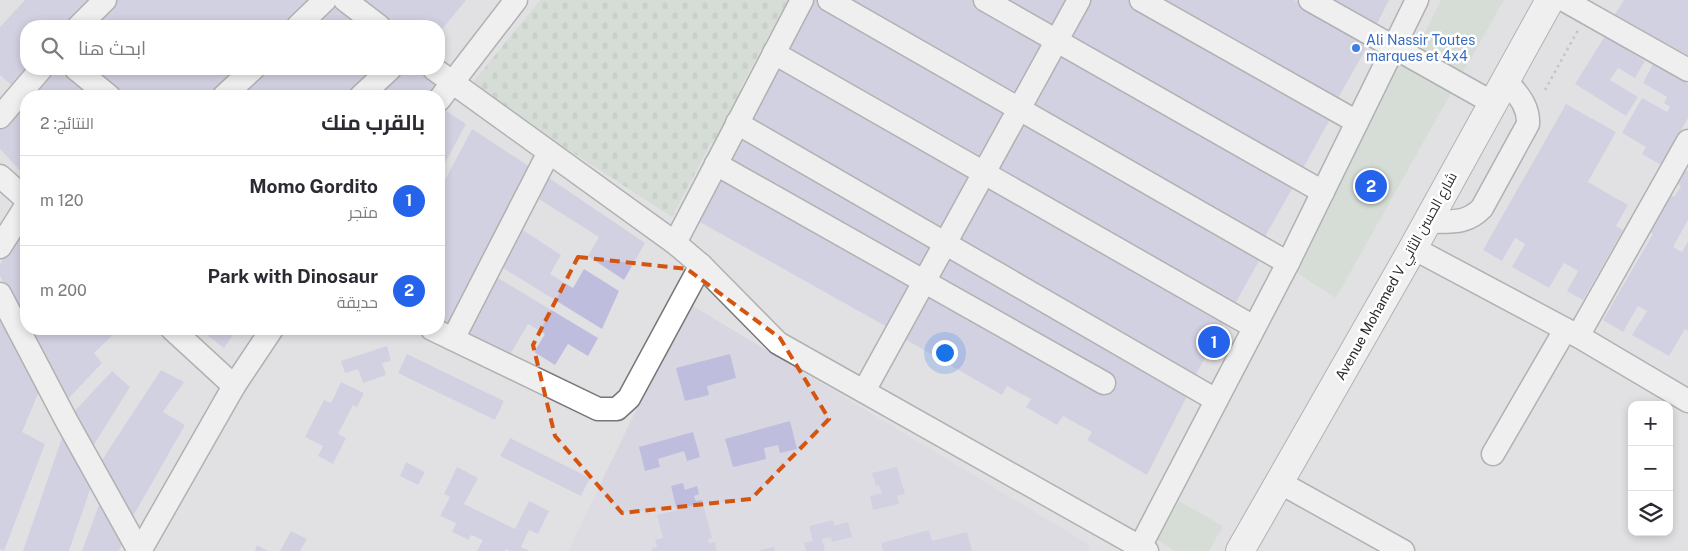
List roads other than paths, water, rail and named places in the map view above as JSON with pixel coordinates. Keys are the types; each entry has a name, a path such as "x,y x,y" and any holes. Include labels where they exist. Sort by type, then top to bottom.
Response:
{"main road":[{"name":"Avenue Mohamed V شارع الحسن الثاني","path":"1240,551 1413,248 1550,0"}],"street":[{"path":"86,20 105,0"},
{"path":"304,20 325,0"},
{"path":"345,0 371,20"},
{"path":"516,0 445,91 549,152 675,243 701,265 778,343 1143,549 1216,400 1288,263 1416,0"},
{"path":"675,243 802,0"},
{"path":"829,0 1288,263"},
{"path":"985,0 1323,192"},
{"path":"864,391 1079,0"},
{"path":"1141,0 1357,122"},
{"path":"1310,0 1393,47 1499,92 1520,97 1527,110 1528,124 1482,208 1468,220 1427,222"},
{"path":"1564,0 1688,70"},
{"path":"774,53 1254,328"},
{"path":"23,90 36,75"},
{"path":"83,75 102,90"},
{"path":"230,90 247,75"},
{"path":"367,90 384,75"},
{"path":"437,75 444,90"},
{"path":"0,117 20,94"},
{"path":"737,124 1216,400"},
{"path":"1493,454 1571,333 1687,146"},
{"path":"453,339 549,152"},
{"path":"716,164 1104,383"},
{"path":"0,176 20,194"},
{"path":"0,247 20,215"},
{"path":"1413,248 1571,333 1688,401"},
{"path":"445,335 598,409 616,409 630,398 701,265"},
{"path":"0,294 20,332"},
{"path":"22,335 62,412 140,551"},
{"path":"179,335 234,386"},
{"path":"140,551 234,386 268,335"},
{"path":"1280,482 1403,551"}],"place":[{"name":"Ali Nassir Toutes marques et 4x4","path":"1356,48"},
{"name":"Park with Dinosaur","path":"1371,186"},
{"name":"Momo Gordito","path":"1214,342"}]}
